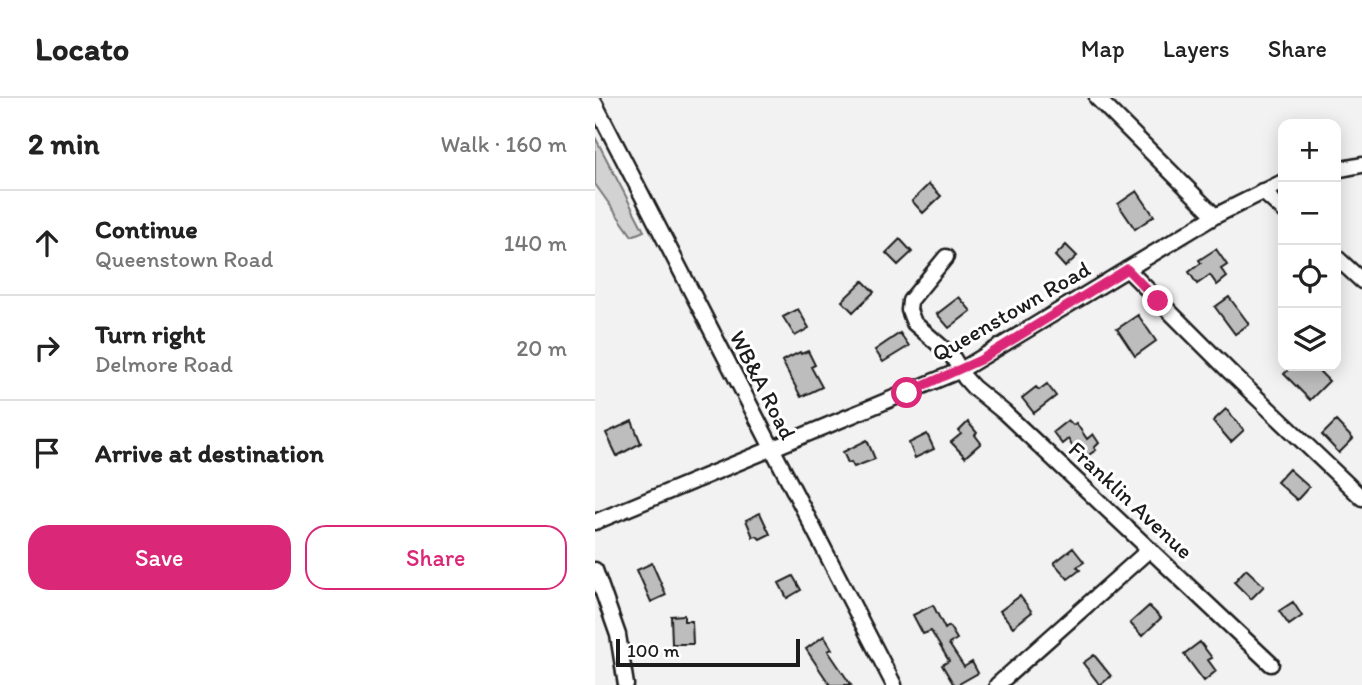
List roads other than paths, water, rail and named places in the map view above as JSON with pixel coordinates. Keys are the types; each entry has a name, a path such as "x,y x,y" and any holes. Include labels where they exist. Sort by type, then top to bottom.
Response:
{"street":[{"path":"1097,98 1215,216"},
{"name":"WB&A Road","path":"595,104 894,685"},
{"path":"1341,169 1362,165"},
{"name":"Queenstown Road","path":"595,522 770,447 961,370 1215,216 1278,184"},
{"path":"1262,191 1278,205"},
{"name":"Franklin Avenue","path":"946,257 912,298 909,310 913,323 952,356 973,387 1005,412 1271,664"},
{"path":"1341,262 1362,281"},
{"path":"1127,269 1362,498"},
{"path":"997,685 1150,548"},
{"path":"595,570 618,635 626,685"}]}
